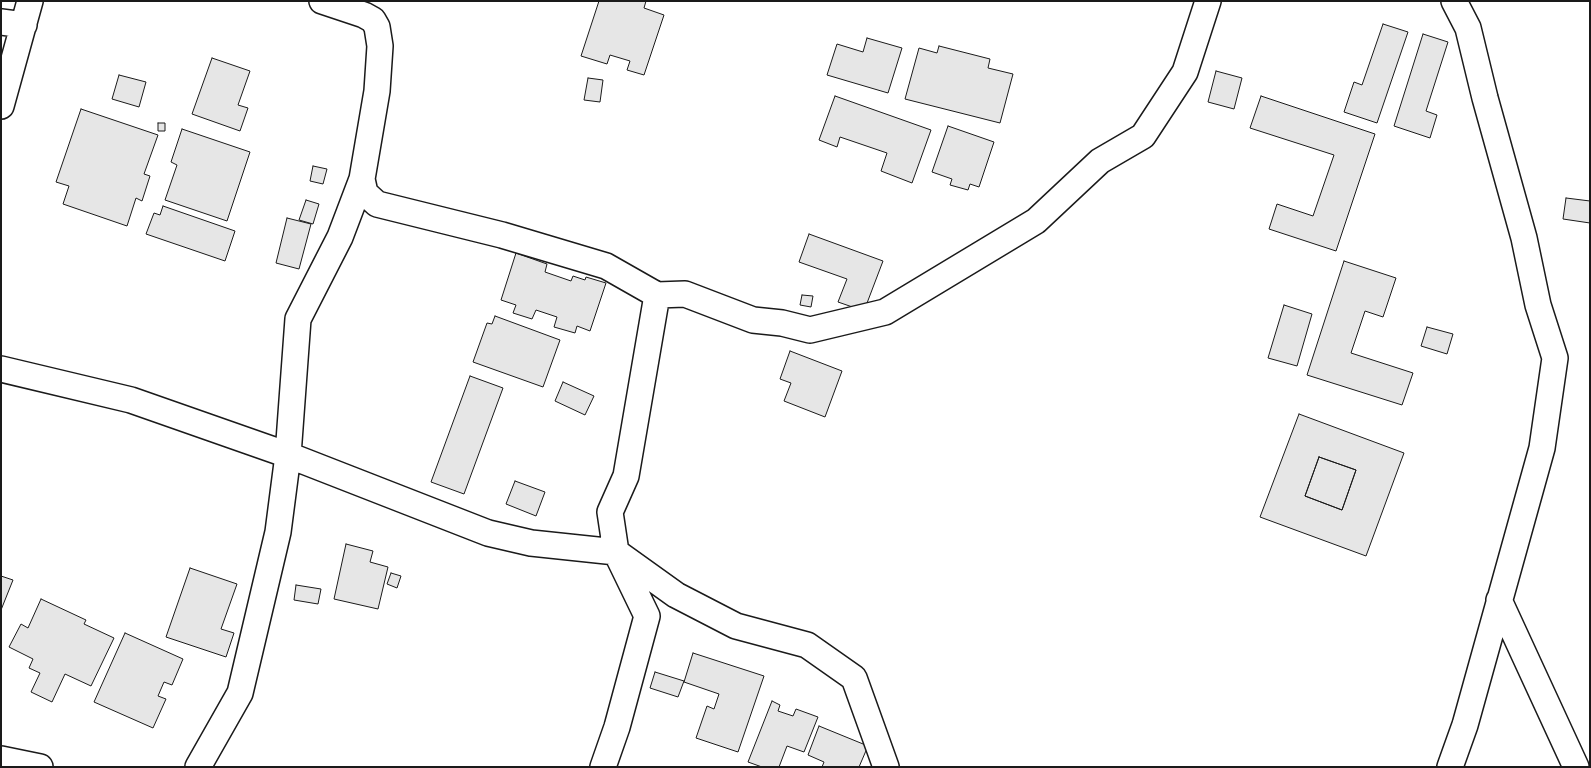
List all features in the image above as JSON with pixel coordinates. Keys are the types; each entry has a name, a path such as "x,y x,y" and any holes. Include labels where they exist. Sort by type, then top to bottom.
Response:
{"street":[{"path":"1,106 12,24 30,1"},
{"path":"198,767 240,693 278,532 288,455 298,319 340,237 362,179 377,91 380,46 377,27 373,20 364,15 322,1"},
{"path":"362,179 365,193 377,204 502,234 606,266 657,295 685,294 753,320 782,323 810,330 885,312 1036,220 1100,161 1143,136 1185,72 1208,1"},
{"path":"1450,767 1465,725 1542,448 1555,358 1538,305 1524,238 1485,98 1468,28 1454,1"},
{"path":"602,767 617,728 647,616 616,552 610,512 626,476 657,295"},
{"path":"1,368 131,400 288,455 488,533 531,543 616,552 676,595 736,626 807,645 854,678 886,767"},
{"path":"1499,600 1576,767"},
{"path":"1,759 40,767"}],"building":[{"path":"599,1 646,1 644,8 664,15 644,75 627,70 630,61 610,55 607,64 581,56"},
{"path":"1383,24 1408,32 1377,123 1344,112 1354,82 1362,85"},
{"path":"1423,34 1448,42 1426,111 1437,115 1430,138 1394,126"},
{"path":"867,38 902,48 888,93 827,75 837,44 863,52"},
{"path":"939,46 990,59 988,68 1013,74 1000,123 905,99 919,48 937,53"},
{"path":"212,58 250,71 238,105 248,108 240,131 192,114"},
{"path":"1216,71 1242,78 1234,109 1208,102"},
{"path":"119,75 146,82 139,107 112,99"},
{"path":"588,78 603,80 600,102 584,100"},
{"path":"835,96 931,130 912,183 881,171 887,153 840,137 837,147 819,140"},
{"path":"1261,96 1375,134 1336,251 1269,229 1277,204 1313,216 1334,155 1250,128"},
{"path":"81,109 158,135 144,174 150,176 142,201 136,198 127,226 63,204 69,186 56,182"},
{"path":"158,123 165,123 165,131 158,131"},
{"path":"948,126 994,142 979,187 970,184 968,190 950,185 952,179 932,172"},
{"path":"182,129 250,152 227,221 165,200 177,165 171,162"},
{"path":"313,166 327,169 323,184 310,181"},
{"path":"1566,198 1590,201 1590,223 1563,219"},
{"path":"306,200 319,204 313,224 299,220"},
{"path":"163,206 235,231 225,261 146,234 154,213 160,215"},
{"path":"287,218 311,224 299,269 276,263"},
{"path":"809,234 883,261 864,311 838,302 847,279 799,262"},
{"path":"516,253 547,264 545,272 571,281 573,276 585,280 586,277 606,283 590,331 577,326 575,333 554,327 557,317 536,310 532,319 513,313 516,305 501,300"},
{"path":"1344,261 1396,278 1383,317 1365,311 1351,353 1413,373 1402,405 1307,375"},
{"path":"802,295 813,296 811,307 800,305"},
{"path":"1284,305 1312,314 1297,366 1268,358"},
{"path":"495,316 560,340 543,387 473,362 487,323 492,324"},
{"path":"1427,327 1453,334 1447,354 1421,346"},
{"path":"790,351 842,371 825,417 784,401 791,383 780,379"},
{"path":"470,376 503,388 464,494 431,482"},
{"path":"563,382 594,396 585,415 555,401"},
{"path":"1299,414 1404,453 1366,556 1260,517","holes":["1319,457 1356,470 1342,510 1305,496"]},
{"path":"1319,457 1356,470 1342,510 1305,496"},
{"path":"515,481 545,492 536,516 506,504"},
{"path":"346,544 373,551 370,562 388,567 378,609 334,599"},
{"path":"190,568 237,584 221,629 234,633 226,657 166,637"},
{"path":"391,573 401,576 397,588 387,584"},
{"path":"1,576 13,580 1,610"},
{"path":"296,585 321,589 318,604 294,600"},
{"path":"41,599 86,620 84,624 114,638 91,686 65,674 52,702 31,692 40,673 29,668 33,659 9,647 21,624 28,628"},
{"path":"125,633 183,659 172,685 164,682 158,696 166,699 153,728 94,702"},
{"path":"693,653 764,676 738,752 696,738 707,706 714,709 719,694 684,682"},
{"path":"655,672 684,681 678,697 650,688"},
{"path":"772,701 780,705 778,711 793,716 796,709 818,717 804,752 787,746 779,767 762,767 748,762"},
{"path":"819,726 868,746 859,767 822,767 824,762 808,755"}]}
